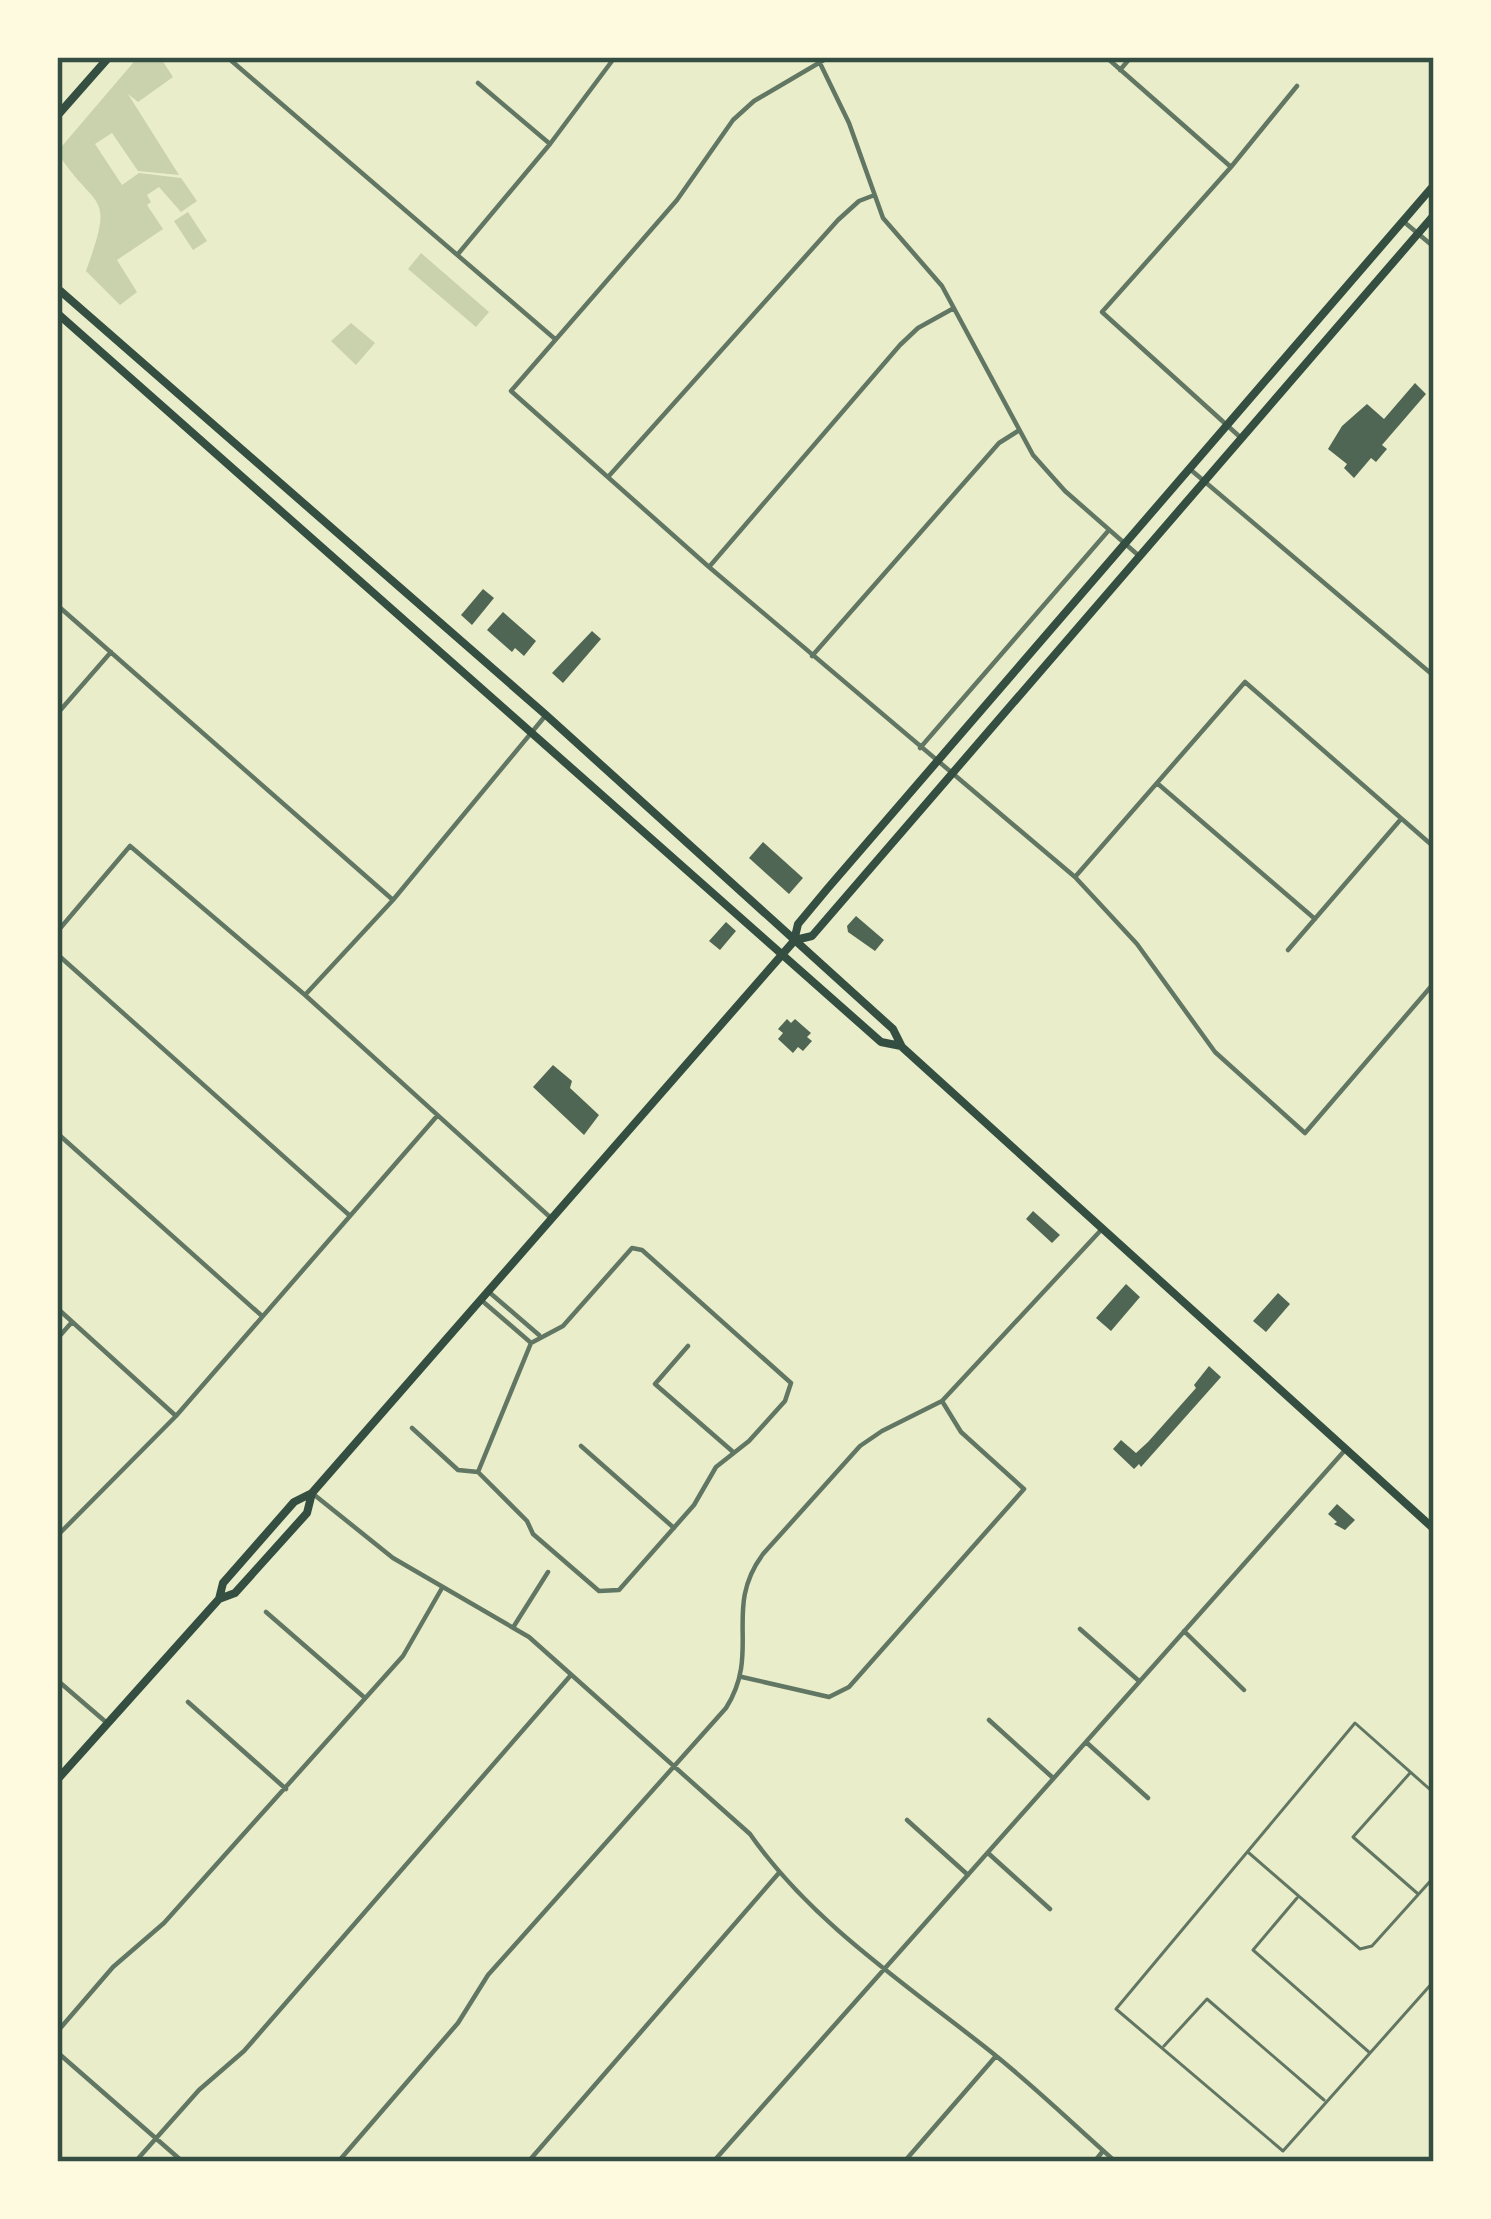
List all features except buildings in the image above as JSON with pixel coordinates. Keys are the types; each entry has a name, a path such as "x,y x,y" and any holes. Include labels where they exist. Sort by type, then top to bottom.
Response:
{"main road":[{"path":"57,116 109,57"},
{"path":"219,1599 235,1594 304,1516 312,1493 794,941 798,924 1434,184"},
{"path":"794,941 812,936 1434,214"},
{"path":"57,288 546,716 1434,1529"},
{"path":"57,313 881,1042 902,1046"},
{"path":"57,1780 219,1599 223,1583 294,1502 312,1493"}],"street":[{"path":"227,57 556,340"},
{"path":"456,256 615,57"},
{"path":"830,57 754,101 733,120 676,200 512,391 812,656 1075,877 1130,934 1215,1052 1305,1133 1434,983"},
{"path":"1106,57 1231,167"},
{"path":"1120,70 1131,57"},
{"path":"819,60 849,123 883,218 928,266 1018,431 1065,491 1138,555"},
{"path":"478,83 550,144"},
{"path":"1240,437 1102,312 1297,86"},
{"path":"608,478 838,220 859,200 872,196"},
{"path":"1403,221 1434,248"},
{"path":"709,567 900,345 918,328 954,308"},
{"path":"812,656 998,443 1018,431"},
{"path":"1190,468 1434,676"},
{"path":"920,748 1108,530"},
{"path":"57,604 393,900"},
{"path":"57,714 111,652"},
{"path":"1075,877 1244,682 1434,847"},
{"path":"305,995 393,900 546,716"},
{"path":"1157,783 1315,919"},
{"path":"1288,950 1401,819"},
{"path":"57,932 130,846 305,995 550,1218"},
{"path":"57,954 349,1215"},
{"path":"1424,994 1434,1003"},
{"path":"57,1537 176,1416 437,1117"},
{"path":"57,1133 262,1316"},
{"path":"338,2162 458,2024 488,1975 726,1708 742,1677 741,1601 763,1554 869,1439 942,1402 1102,1229"},
{"path":"412,1428 458,1469 478,1472 527,1520 533,1534 598,1591 619,1590 694,1505 716,1467 749,1441 785,1401 791,1383 642,1250 632,1248 563,1326 531,1342 478,1472"},
{"path":"488,1290 539,1335"},
{"path":"480,1298 531,1342"},
{"path":"57,1308 176,1416"},
{"path":"57,1339 72,1322"},
{"path":"688,1346 655,1384 732,1451"},
{"path":"742,1677 829,1697 848,1687 1024,1490 961,1432 942,1402"},
{"path":"580,1446 674,1528"},
{"path":"713,2162 1346,1449"},
{"path":"312,1493 377,1548 514,1626 750,1834 778,1874 1116,2162"},
{"path":"514,1626 548,1572"},
{"path":"57,2032 113,1967 164,1923 404,1656 442,1588"},
{"path":"266,1612 364,1698"},
{"path":"1080,1629 1139,1682"},
{"path":"1184,1631 1244,1690"},
{"path":"135,2162 199,2090 244,2051 571,1675"},
{"path":"57,1680 107,1723"},
{"path":"188,1702 286,1789"},
{"path":"989,1720 1054,1778"},
{"path":"1086,1742 1148,1798"},
{"path":"907,1820 968,1875"},
{"path":"988,1853 1050,1909"},
{"path":"528,2162 778,1874"},
{"path":"57,2052 183,2162"},
{"path":"904,2162 996,2056"},
{"path":"1094,2162 1103,2151"}],"lane":[{"path":"1434,1793 1355,1723 1116,2009 1283,2151 1434,1982"},
{"path":"1411,1772 1353,1837 1419,1894"},
{"path":"1248,1852 1360,1948 1372,1946 1434,1876"},
{"path":"1298,1897 1253,1950 1370,2053"},
{"path":"1163,2048 1207,1999 1326,2102"}],"green space":[{"path":"138,57 160,57 173,77 138,102 128,94 179,175 138,171 112,133 95,144 122,185 139,173 181,178 197,201 181,212 159,187 147,195 151,202 147,205 163,229 117,260 137,292 120,305 86,271 100,213 57,152"},
{"path":"188,212 207,241 193,250 174,221"},
{"path":"421,253 489,312 476,327 408,269"},
{"path":"351,323 375,343 356,365 331,341"}]}
